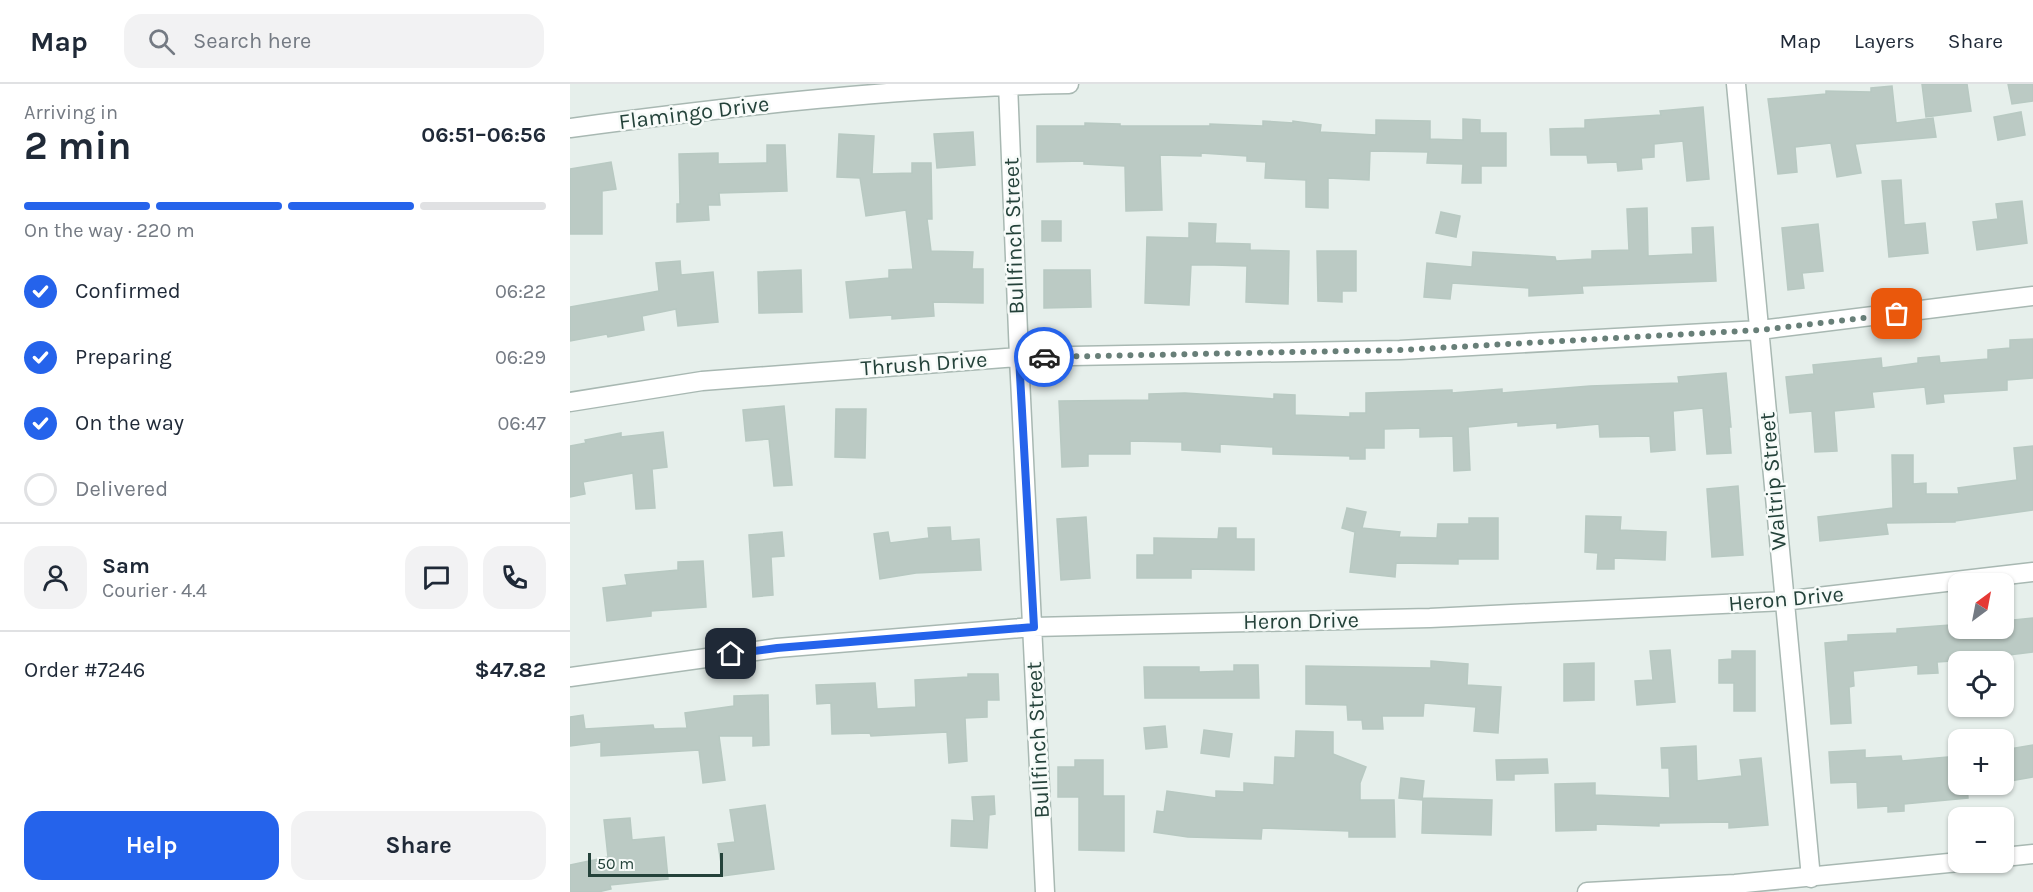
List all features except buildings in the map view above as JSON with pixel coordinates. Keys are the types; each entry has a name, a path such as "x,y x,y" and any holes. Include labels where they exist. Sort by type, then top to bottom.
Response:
{"street":[{"name":"Flamingo Drive","path":"570,128 806,101 1008,85 1069,84"},
{"name":"Waltrip Street","path":"1736,84 1810,878"},
{"name":"Bullfinch Street","path":"1008,85 1045,892"},
{"name":"Thrush Drive","path":"570,402 702,381 1019,357 1400,350 1760,330 2033,296"},
{"name":"Heron Drive","path":"570,677 777,648 1034,627 1409,618 1783,602 2033,572"},
{"path":"2014,856 2033,854"},
{"path":"1587,892 1735,884 1948,863"}],"way so far":[{"path":"1044,357 1400,350 1760,330 1897,314"}],"route":[{"path":"731,654 777,648 1034,627 1019,357 1044,357"}]}
